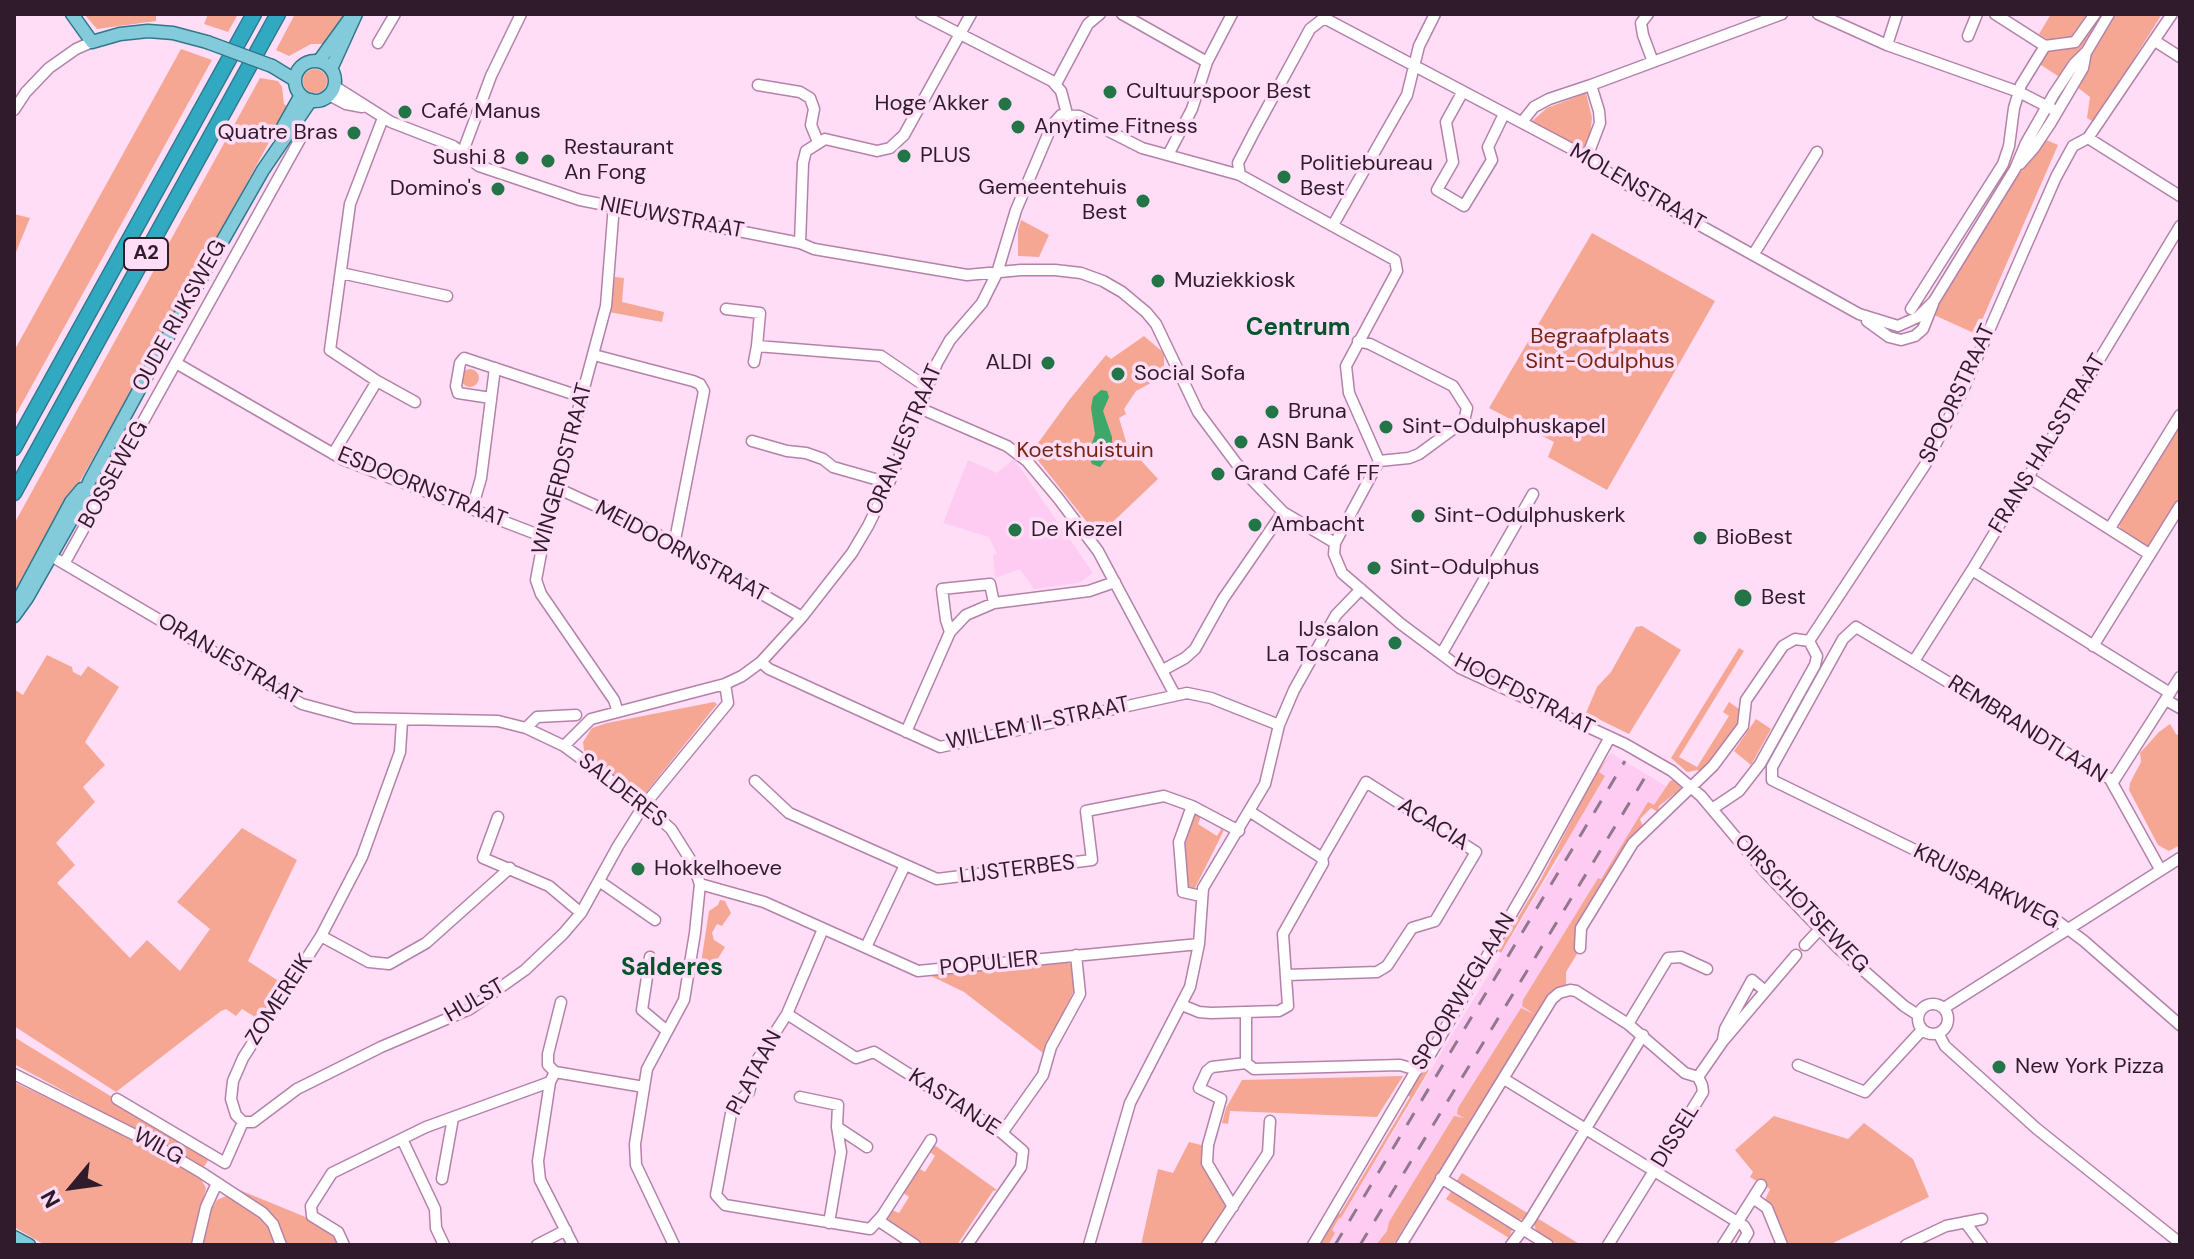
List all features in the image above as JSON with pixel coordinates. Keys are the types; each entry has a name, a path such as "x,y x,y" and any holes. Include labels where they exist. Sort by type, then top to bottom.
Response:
{"highway":[{"name":"A2","path":"14,448 254,14"},
{"name":"A2","path":"14,493 278,14"}],"main road":[{"path":"72,14 92,42 120,34 148,31 173,33 297,75 306,97 317,101 331,91 334,78 331,69 319,61 305,63 297,75"},
{"path":"319,61 354,14"},
{"path":"331,69 354,14"},
{"name":"OUDE RIJKSWEG","path":"14,609 90,480 263,170 276,138 306,97"},
{"name":"OUDE RIJKSWEG","path":"14,616 47,553"},
{"path":"14,1237 29,1245"}],"street":[{"path":"378,43 395,14"},
{"path":"462,154 491,76 521,14"},
{"path":"921,14 1056,84 1067,114 1079,116 1142,148 1240,175 1389,256 1397,265 1396,274 1346,366 1349,393 1379,461"},
{"path":"800,243 806,151 825,139 877,151 890,148 904,135 971,14"},
{"path":"1056,84 1088,24 1100,14"},
{"path":"1122,14 1207,62"},
{"path":"1168,155 1192,109 1207,62 1232,14"},
{"path":"1333,225 1407,95 1413,64 1435,14"},
{"path":"1648,14 1641,23 1653,62"},
{"path":"1522,122 1534,107 1549,99 1782,14"},
{"path":"1818,14 1887,45 2019,92 2052,109 2083,68 2087,51 2109,14"},
{"path":"1887,45 1897,14"},
{"path":"1968,36 1977,14"},
{"path":"1995,14 2045,46 2075,42 2095,14"},
{"name":"SPOORSTRAAT","path":"1809,641 1925,465 1963,390 2056,177 2073,146 2088,138 2172,14"},
{"path":"1240,175 1238,163 1254,132 1310,29 1324,16"},
{"name":"MOLENSTRAAT","path":"1324,16 1462,93 1587,157 1617,179 1859,314 1889,337 1901,340 1915,336 1923,329 1934,301 2015,169 2034,148 2052,109"},
{"path":"2155,41 2180,57"},
{"path":"14,110 49,68 92,42"},
{"path":"1911,309 2003,164 2019,92 2045,46"},
{"path":"758,85 800,92 810,98 814,109 811,125 818,142"},
{"path":"1587,157 1600,123 1591,85"},
{"name":"NIEUWSTRAAT","path":"331,91 351,95 383,118 453,146 479,166 573,198 800,243 814,249 967,275 997,273"},
{"path":"1462,93 1446,122 1453,162 1437,190 1464,206 1492,160 1488,147 1504,114"},
{"name":"ORANJESTRAAT","path":"47,553 302,704 354,718 498,721 526,728 564,746 591,719 725,684 761,662 802,617 852,553 889,483 925,386 950,340 982,303 997,273 1016,210 1048,133 1056,120 1067,114"},
{"path":"383,118 350,204 330,350 415,402"},
{"name":"BOSSEWEG","path":"65,562 304,132"},
{"path":"2088,138 2180,196"},
{"path":"1753,255 1817,152"},
{"path":"263,170 278,178"},
{"name":"WINGERDSTRAAT","path":"614,205 606,306 544,537 536,580 541,594 614,700 618,712"},
{"name":"FRANS HALSSTRAAT","path":"1914,661 2180,226"},
{"path":"997,273 1021,270 1081,273 1122,292 1146,312 1163,336 1198,412 1236,463 1283,512 1335,543 1379,461"},
{"path":"341,273 447,296"},
{"path":"726,309 760,313 754,362"},
{"path":"1358,341 1370,344 1453,386 1467,408 1464,421 1419,454 1379,461"},
{"path":"757,346 881,356 925,386"},
{"path":"594,355 693,381 700,384 704,391 674,545"},
{"path":"491,398 458,393 456,386 460,363 464,358 582,397"},
{"name":"ESDOORNSTRAAT","path":"176,363 344,460 544,537"},
{"path":"472,509 481,478 495,368"},
{"path":"333,454 377,381"},
{"path":"917,407 1007,446 1027,461 1098,551 1175,695"},
{"path":"2110,528 2180,415"},
{"path":"752,441 806,453 823,459 833,467 889,483"},
{"path":"2028,477 2149,554"},
{"name":"MEIDOORNSTRAAT","path":"559,489 653,532 802,617"},
{"path":"1442,653 1533,494"},
{"path":"2093,646 2180,506"},
{"path":"1163,670 1195,649 1223,599 1283,512"},
{"name":"HOOFDSTRAAT","path":"1335,543 1334,554 1342,573 1401,624 1460,668 1610,737 1660,763 1692,786"},
{"path":"1972,570 2093,646 2168,696 2180,708"},
{"path":"906,732 950,632 966,615 994,603 1089,591 1115,582"},
{"path":"950,632 942,589 990,584 994,603"},
{"path":"1089,1245 1130,1103 1190,987 1199,944 1203,888 1265,784 1279,725 1294,690 1336,615 1361,589"},
{"name":"REMBRANDTLAAN","path":"1772,780 1772,767 1843,639 1856,627 2113,782 2160,869"},
{"path":"1580,948 1581,928 1633,843 1713,766 1743,726 1746,700 1783,646 1795,639 1809,641 1817,656 1815,665 1760,764 1739,791 1712,809"},
{"name":"WILLEM II-STRAAT","path":"761,662 769,669 936,746 1187,693 1211,698 1279,725"},
{"path":"2113,782 2180,677"},
{"name":"HULST","path":"243,1122 253,1122 297,1089 339,1068 470,1009 525,970 581,913 647,801 728,703 725,684"},
{"name":"ORANJESTRAAT","path":"526,728 537,717 576,715"},
{"name":"ZOMEREIK","path":"243,1122 236,1115 232,1101 233,1081 243,1058 321,936 362,857 400,752 402,721"},
{"name":"SPOORWEGLAAN","path":"1313,1245 1417,1070 1431,1053 1610,737"},
{"name":"SALDERES","path":"564,746 647,801 680,841 700,884"},
{"name":"KRUISPARKWEG","path":"1772,780 2052,917 2180,1025"},
{"name":"LIJSTERBES","path":"755,781 789,813 937,879 1092,860 1086,811 1164,796 1192,806 1239,831"},
{"name":"ACACIA","path":"1287,975 1377,972 1387,966 1412,928 1435,921 1476,852 1366,782 1322,858"},
{"name":"OIRSCHOTSEWEG","path":"1692,786 1765,872 1820,929 1904,1006 1918,1015"},
{"path":"1192,806 1179,842 1183,892 1201,896"},
{"path":"1182,1005 1199,1012 1279,1011 1288,1006 1283,934 1323,863 1322,858 1249,811"},
{"path":"498,817 483,858 549,886 581,913"},
{"path":"1944,1008 1948,1022 1938,1033 1930,1034 1922,1030 1918,1015 1929,1004 1944,1008 2180,858"},
{"path":"866,947 905,865"},
{"path":"321,936 369,962 389,964 426,943 510,868"},
{"path":"599,881 655,920"},
{"path":"674,1245 636,1165 635,1144 647,1069 684,1000 700,884"},
{"name":"POPULIER","path":"700,884 764,902 918,971 1199,944"},
{"name":"PLATAAN","path":"823,929 787,1014 756,1062 749,1092 732,1108 716,1195 725,1205 829,1223 870,1229 879,1221"},
{"path":"1805,945 1820,929"},
{"path":"1002,1133 1043,1075 1051,1047 1080,994 1076,955"},
{"path":"1698,1077 1723,1041 1796,955"},
{"path":"650,957 642,1010 667,1031"},
{"path":"1628,1024 1668,958 1681,957 1707,969"},
{"name":"DISSEL","path":"1504,1079 1554,997 1570,990 1628,1024 1685,1073 1698,1077 1703,1092 1608,1245"},
{"path":"561,1002 548,1054 553,1077 538,1161 540,1180 573,1245"},
{"path":"1246,1012 1246,1063"},
{"name":"KASTANJE","path":"787,1014 856,1058 874,1052 1002,1133 1023,1151 1021,1167 967,1245"},
{"path":"1798,1065 1865,1092 1922,1030"},
{"path":"1938,1033 1945,1046 2037,1129 2180,1243"},
{"path":"1511,1245 1530,1220 1643,1035"},
{"path":"1233,1207 1207,1163 1208,1145 1221,1099 1199,1088 1212,1067 1246,1063 1254,1069 1400,1065 1417,1070"},
{"name":"WILG","path":"14,1074 166,1151 217,1183 263,1213 273,1224 281,1245"},
{"path":"344,1245 338,1232 312,1216 311,1206 332,1173 402,1139 553,1077 644,1087"},
{"path":"1401,1245 1504,1079 1737,1222 1748,1231 1741,1245"},
{"path":"800,1097 838,1105 841,1152 829,1223"},
{"path":"117,1099 225,1163 243,1122"},
{"path":"442,1179 453,1118"},
{"path":"1211,1244 1268,1153 1270,1121"},
{"path":"837,1127 867,1147"},
{"path":"402,1139 435,1209 436,1228 444,1245"},
{"path":"915,1245 879,1221 931,1140"},
{"path":"1441,1178 1548,1245"},
{"path":"197,1245 206,1207 217,1183"},
{"path":"1723,1245 1761,1185"},
{"path":"1753,1198 1767,1208 1782,1245"},
{"path":"1906,1245 1946,1226 1982,1219"},
{"path":"1965,1222 1982,1245"},
{"path":"537,1245 566,1230"}],"shaded area":[{"path":"1101,390 1107,391 1109,397 1103,411 1112,437 1112,451 1100,467 1092,464 1088,456 1095,434 1091,408 1093,397"},
{"name":"De Kiezel","path":"1014,459 1093,573 1079,583 1034,589 1020,569 995,578 993,555 997,554 989,537 943,523 968,460 997,473"},
{"path":"1611,753 1666,786 1654,806 1649,803 1598,878 1539,975 1546,997 1381,1245 1320,1245 1337,1216 1341,1218 1561,855 1558,853 1605,776 1599,772"}],"green space":[{"path":"84,14 156,14 156,21 97,29"},
{"path":"208,14 238,14 228,32 204,24"},
{"path":"295,14 345,14 324,44 311,44 289,56 276,50"},
{"path":"2051,14 2087,14 2087,18 2076,37 2049,41 2039,34"},
{"path":"2099,14 2104,14 2061,78 2038,63 2048,51 2081,43"},
{"path":"2116,14 2162,14 2094,122 2087,118 2090,97 2077,87 2090,57"},
{"path":"181,49 212,60 14,418 14,351"},
{"path":"315,69 324,72 327,81 324,90 315,93 306,90 303,81 306,72"},
{"path":"260,78 278,81 284,104 288,107 190,288 14,597 14,524"},
{"path":"1586,93 1592,118 1589,143 1583,151 1531,122 1547,108"},
{"path":"2044,139 2058,145 1976,334 1934,315 1942,295"},
{"path":"14,214 30,218 14,257"},
{"path":"1021,220 1049,235 1039,257 1018,256"},
{"name":"Begraafplaats Sint-Odulphus","path":"1592,233 1715,301 1607,490 1548,457 1554,442 1489,408"},
{"path":"615,277 624,278 622,302 664,312 662,322 609,312"},
{"name":"Koetshuistuin","path":"1144,336 1164,353 1164,376 1136,391 1124,409 1126,414 1119,418 1131,458 1136,455 1158,479 1098,536 1033,454 1033,450 1106,355 1111,359"},
{"path":"466,369 474,369 479,378 477,385 466,387 461,382 461,374"},
{"path":"2180,422 2180,496 2151,544 2146,546 2118,524"},
{"path":"1642,626 1681,650 1629,734 1586,713 1597,687 1611,672 1636,627"},
{"path":"1739,648 1744,651 1679,757 1697,767 1729,716 1723,712 1729,702 1739,709 1739,723 1710,764 1700,773 1698,770 1687,772 1671,758"},
{"path":"47,655 72,667 73,672 81,676 88,666 119,687 85,742 105,765 83,787 95,802 56,843 75,865 57,883 130,958 147,940 180,971 210,929 177,902 242,828 297,860 248,961 286,986 263,1022 242,1009 236,1016 226,1009 221,1011 116,1092 14,1026 14,689 23,695"},
{"path":"714,702 717,704 644,795 587,758 583,742 592,728"},
{"path":"1756,719 1771,729 1751,765 1734,751"},
{"path":"2170,724 2180,736 2180,845 2169,851 2158,845 2129,790 2141,762 2140,753"},
{"path":"1611,753 1599,772 1605,776 1501,953 1498,951 1541,879 1596,774"},
{"path":"1673,780 1682,788 1659,806 1658,812 1651,808 1640,819 1643,827 1576,932 1577,954 1566,972 1566,986 1496,1080 1393,1245 1376,1245 1454,1116 1464,1118 1457,1114 1458,1108 1521,1008 1534,1014 1522,1006 1523,1000 1598,878 1601,879 1648,802 1654,805"},
{"path":"1192,812 1201,816 1198,824 1217,836 1221,829 1224,830 1194,890 1188,888 1183,841"},
{"path":"720,900 725,901 731,913 722,926 717,924 712,933 714,940 725,947 706,978 700,974 704,966 701,963 709,911"},
{"path":"1059,962 1074,964 1077,985 1043,1053 964,992 929,975"},
{"path":"14,1037 210,1157 204,1167 14,1064"},
{"path":"1424,1068 1429,1070 1332,1230 1335,1233 1328,1245 1318,1245 1337,1213 1340,1214"},
{"path":"1403,1076 1377,1117 1230,1111 1228,1124 1222,1123 1226,1108 1242,1080"},
{"path":"14,1082 170,1157 198,1174 206,1188 193,1245 45,1245 14,1227"},
{"path":"1774,1116 1848,1139 1864,1123 1913,1159 1929,1197 1829,1245 1786,1245 1765,1200 1770,1189 1750,1177 1753,1172 1735,1150"},
{"path":"1189,1142 1205,1146 1208,1172 1227,1209 1204,1245 1141,1245 1158,1169 1173,1173"},
{"path":"933,1144 997,1190 993,1191 957,1245 921,1245 889,1224 892,1210 899,1213 909,1197 902,1192 918,1168 925,1172 935,1156 928,1150"},
{"path":"1462,1173 1529,1214 1527,1218 1518,1220 1456,1182"},
{"path":"237,1189 308,1218 335,1236 340,1245 203,1245 210,1213 217,1200 226,1196 230,1199"},
{"path":"1452,1190 1513,1227 1509,1238 1446,1199"},
{"path":"1537,1218 1581,1245 1559,1245 1536,1231 1534,1223"}],"railway":[{"path":"1335,1245 1625,761"},
{"path":"1360,1245 1647,774"}],"place":[{"name":"Cultuurspoor Best","path":"1110,92"},
{"name":"Hoge Akker","path":"1005,104"},
{"name":"Café Manus","path":"405,112"},
{"name":"Anytime Fitness","path":"1018,127"},
{"name":"Quatre Bras","path":"354,133"},
{"name":"PLUS","path":"904,156"},
{"name":"Sushi 8","path":"522,158"},
{"name":"Restaurant An Fong","path":"548,161"},
{"name":"Politiebureau Best","path":"1284,177"},
{"name":"Domino's","path":"498,189"},
{"name":"Gemeentehuis Best","path":"1143,201"},
{"name":"Muziekkiosk","path":"1158,281"},
{"name":"ALDI","path":"1048,363"},
{"name":"Social Sofa","path":"1118,374"},
{"name":"Bruna","path":"1272,412"},
{"name":"Sint-Odulphuskapel","path":"1386,427"},
{"name":"ASN Bank","path":"1241,442"},
{"name":"Grand Café FF","path":"1218,474"},
{"name":"Sint-Odulphuskerk","path":"1418,516"},
{"name":"Ambacht","path":"1255,525"},
{"name":"De Kiezel","path":"1015,530"},
{"name":"BioBest","path":"1700,538"},
{"name":"Sint-Odulphus","path":"1374,568"},
{"name":"Best","path":"1743,598"},
{"name":"IJssalon La Toscana","path":"1395,643"},
{"name":"Hokkelhoeve","path":"638,869"},
{"name":"New York Pizza","path":"1999,1067"}],"district":[{"name":"Centrum","path":"1298,329"},
{"name":"Salderes","path":"672,969"}]}
